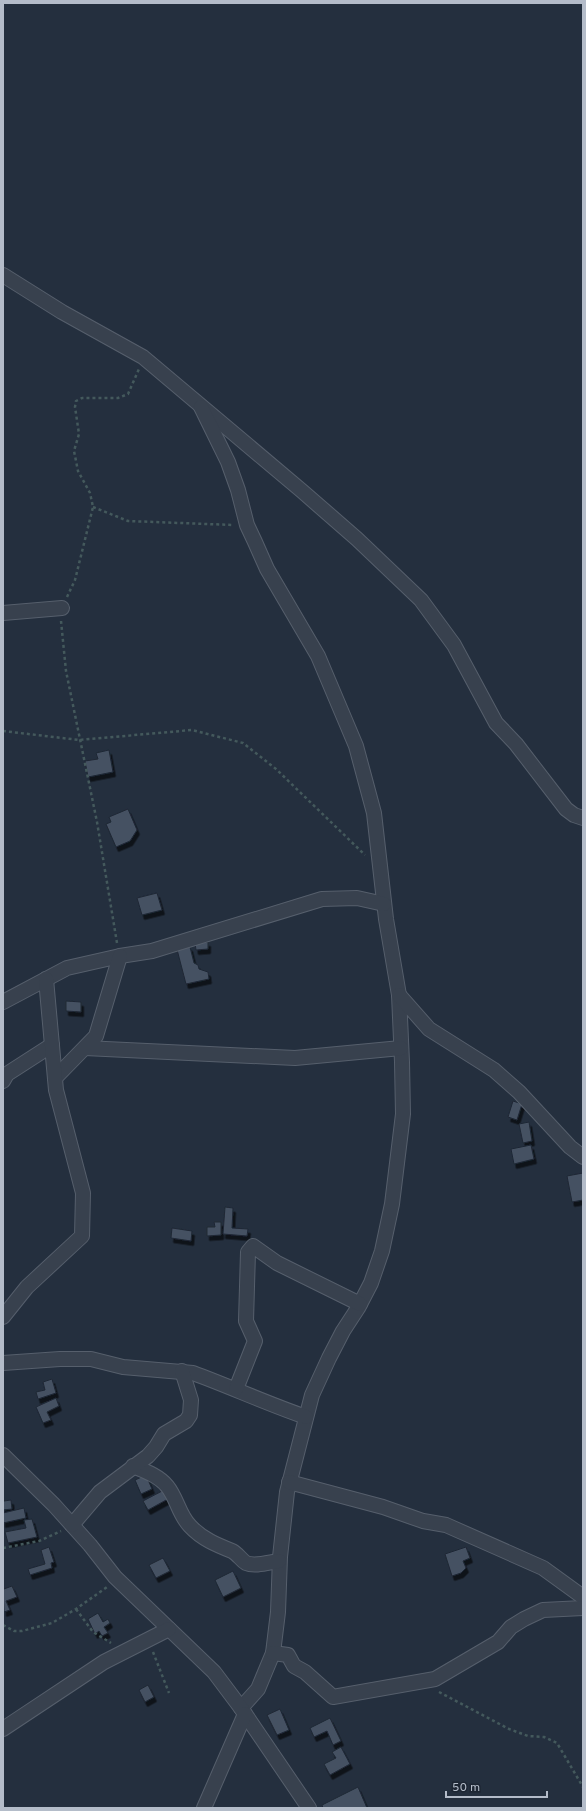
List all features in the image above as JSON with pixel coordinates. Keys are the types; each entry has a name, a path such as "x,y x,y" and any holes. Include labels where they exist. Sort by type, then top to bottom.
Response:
{"street":[{"path":"3,275 62,312 143,358 174,382 201,407 313,501 421,600 454,645 496,723 516,744 566,809 583,818"},
{"path":"201,407 228,462 238,490 247,526 267,569 318,656 356,746 374,813 384,904 399,995 402,1048 403,1114 392,1204 382,1250 371,1283 343,1331 319,1377 306,1417 290,1482 279,1561 278,1612 273,1653 258,1689 243,1711 204,1808"},
{"path":"3,613 62,608"},
{"path":"3,1002 76,965 152,951 322,899 357,898 384,904"},
{"path":"55,1078 96,1036 120,956"},
{"path":"3,1317 27,1287 82,1236 83,1193 56,1090 46,979"},
{"path":"399,995 429,1029 494,1070 519,1092 570,1147 583,1156"},
{"path":"3,1081 7,1074 52,1045"},
{"path":"85,1048 294,1058 402,1048"},
{"path":"236,1389 255,1341 246,1321 248,1252 253,1246 277,1263 360,1304"},
{"path":"3,1363 84,1359 123,1367 182,1371 193,1373 236,1389 278,1408 306,1417"},
{"path":"72,1525 100,1492 152,1452 164,1434 186,1421 190,1415 191,1400 182,1371"},
{"path":"3,1454 54,1505 117,1580 214,1672 243,1711 309,1808"},
{"path":"133,1466 158,1478 168,1487 180,1513 190,1527 202,1536 222,1548 237,1554 244,1562 251,1565 279,1561"},
{"path":"290,1482 376,1505 418,1520 446,1525 543,1568 583,1597"},
{"path":"273,1653 288,1655 294,1666 305,1672 333,1697 434,1679 498,1642 511,1627 524,1619 543,1610 583,1608"},
{"path":"3,1730 104,1662 169,1629"}],"path":[{"path":"120,956 97,822 66,671 60,628 62,608 75,580 92,507 90,493 78,471 74,451 79,434 75,407 76,402 82,398 118,398 128,394 143,358"},
{"path":"92,507 128,521 186,522 247,526"},
{"path":"3,731 79,740 192,730 243,743 276,769 381,870"},
{"path":"3,1548 39,1541 54,1536 72,1525"},
{"path":"3,1625 14,1631 22,1631 52,1623 76,1610 117,1580"},
{"path":"76,1610 93,1632 112,1644 117,1644"},
{"path":"145,1641 156,1660 169,1693"},
{"path":"438,1692 509,1729 528,1736 544,1737 557,1743 583,1787"}],"building":[{"path":"109,750 113,772 88,777 85,761 98,759 96,753"},
{"path":"128,809 137,830 130,841 116,847 106,824 111,822 109,817"},
{"path":"157,893 162,910 142,915 137,898"},
{"path":"174,938 190,947 194,963 198,965 199,969 208,972 209,979 186,984"},
{"path":"208,942 208,949 196,950 195,943"},
{"path":"66,1001 81,1002 81,1012 66,1011"},
{"path":"513,1101 522,1104 517,1120 508,1117"},
{"path":"529,1122 532,1141 523,1143 519,1124"},
{"path":"531,1145 534,1159 514,1164 511,1149"},
{"path":"583,1173 583,1200 572,1202 567,1176"},
{"path":"225,1207 233,1208 232,1228 248,1229 247,1236 223,1234"},
{"path":"214,1222 221,1222 221,1235 207,1236 207,1227 215,1227"},
{"path":"172,1228 192,1231 191,1241 171,1238"},
{"path":"52,1379 56,1393 38,1399 36,1392 45,1390 43,1382"},
{"path":"56,1398 59,1406 47,1412 51,1420 43,1423 36,1407"},
{"path":"146,1475 152,1489 141,1494 135,1480"},
{"path":"164,1490 168,1499 148,1510 143,1501"},
{"path":"3,1499 4,1501 11,1500 12,1509 3,1510"},
{"path":"24,1508 26,1518 3,1523 3,1513"},
{"path":"32,1519 37,1537 8,1543 5,1532 26,1528 24,1520"},
{"path":"49,1547 54,1562 51,1563 52,1568 30,1575 28,1569 45,1564 41,1550"},
{"path":"466,1547 470,1558 463,1561 466,1568 461,1573 452,1576 445,1554"},
{"path":"163,1558 170,1571 156,1578 149,1565"},
{"path":"233,1571 241,1588 223,1597 215,1580"},
{"path":"12,1586 17,1597 6,1601 10,1610 4,1612 3,1588"},
{"path":"98,1613 103,1622 108,1619 110,1623 104,1627 108,1633 102,1636 99,1631 95,1634 88,1619"},
{"path":"148,1685 154,1697 145,1702 139,1690"},
{"path":"280,1709 289,1730 277,1735 267,1715"},
{"path":"330,1718 341,1741 333,1745 327,1731 314,1737 310,1728"},
{"path":"341,1747 350,1764 330,1775 324,1764 336,1758 332,1752"},
{"path":"358,1787 367,1808 323,1808 322,1805"}]}
